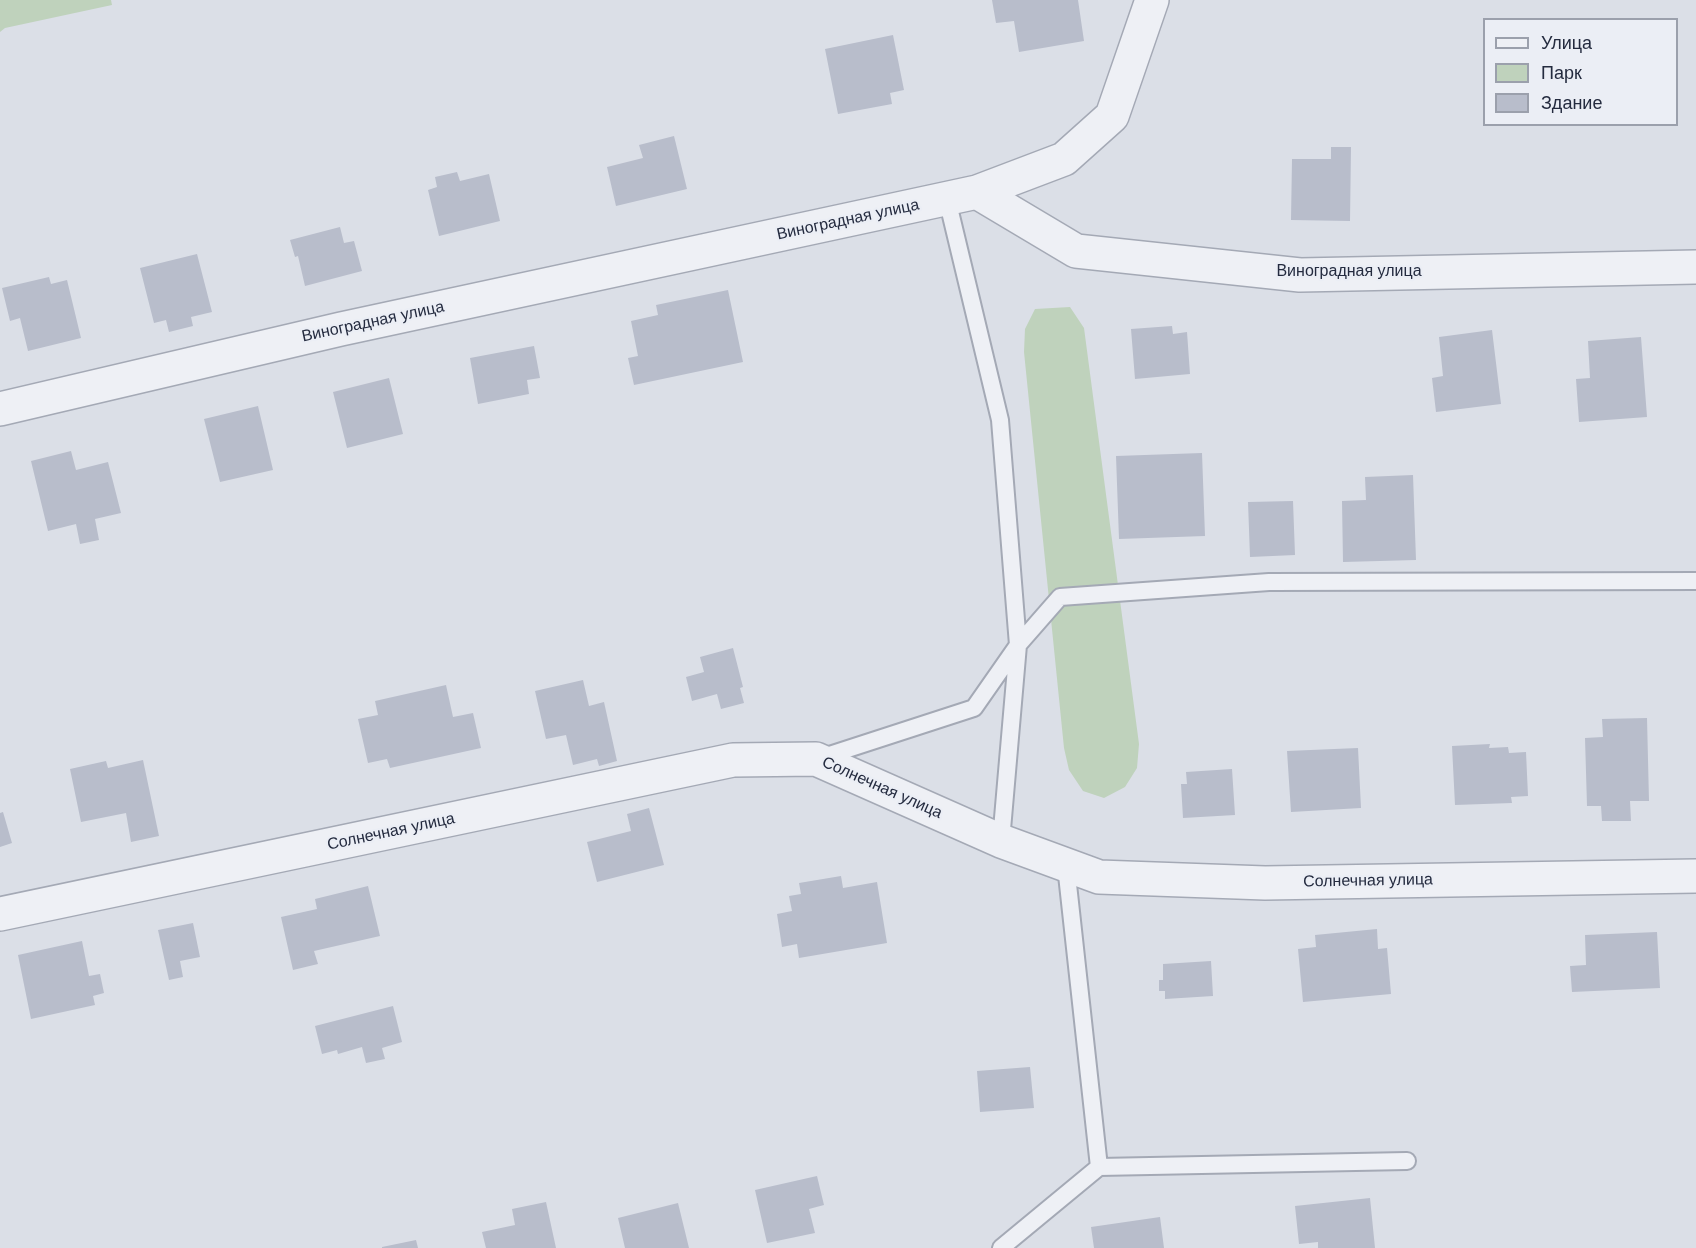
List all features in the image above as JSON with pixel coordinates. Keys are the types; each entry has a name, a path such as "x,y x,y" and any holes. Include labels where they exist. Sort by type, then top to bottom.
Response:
{"street":[{"path":"962,195 1064,159 1112,116 1152,0"},
{"name":"Виноградная улица","path":"0,409 341,329 962,195 1076,251 1288,274 1696,267"},
{"name":"Солнечная улица","path":"0,914 733,760 816,759 1001,841 1099,877 1265,883 1696,876"}],"lane":[{"path":"962,195 1000,420 1018,645 1001,841"},
{"path":"816,759 974,708 1018,645 1060,597 1269,582 1696,581"},
{"path":"1066,866 1099,1167"},
{"path":"1001,1248 1099,1167 1407,1161"}],"green space":[{"path":"0,0 111,0 112,5 5,28 0,32"},
{"path":"1070,307 1084,328 1139,744 1137,768 1125,787 1104,798 1083,791 1069,770 1064,748 1024,352 1025,329 1035,309"}],"building":[{"path":"992,0 1078,0 1084,41 1019,52 1014,21 996,23"},
{"path":"893,35 904,90 890,93 892,104 838,114 825,49"},
{"path":"674,136 687,189 616,206 607,167 643,158 639,145"},
{"path":"1331,147 1351,147 1350,221 1291,220 1292,159 1331,159"},
{"path":"457,172 460,181 489,174 500,221 439,236 428,190 437,187 435,177"},
{"path":"340,227 344,243 354,241 362,271 305,286 298,256 295,257 290,240"},
{"path":"197,254 212,312 191,317 193,326 169,332 166,320 154,323 140,268"},
{"path":"49,277 51,284 67,280 81,338 28,351 20,318 10,321 2,288"},
{"path":"728,290 743,362 634,385 628,358 638,356 631,321 658,315 656,305"},
{"path":"1172,326 1173,334 1187,332 1190,374 1135,379 1131,329"},
{"path":"1492,330 1501,404 1436,412 1432,378 1443,376 1439,337"},
{"path":"1641,337 1647,417 1579,422 1576,379 1590,378 1588,341"},
{"path":"534,346 540,378 527,380 529,394 478,404 470,358"},
{"path":"389,378 403,434 347,448 333,392"},
{"path":"258,406 273,470 220,482 204,419"},
{"path":"71,451 76,470 108,462 121,513 95,519 99,540 80,544 76,524 48,531 31,461"},
{"path":"1202,453 1205,536 1119,539 1116,456"},
{"path":"1413,475 1416,560 1343,562 1342,501 1366,500 1365,477"},
{"path":"1293,501 1295,555 1250,557 1248,502"},
{"path":"733,648 743,687 740,688 744,703 721,709 717,694 692,701 686,677 704,672 700,657"},
{"path":"583,680 589,706 604,702 617,761 599,766 597,759 573,765 566,735 546,739 535,691"},
{"path":"446,685 453,717 473,713 481,748 390,768 387,759 368,763 358,719 378,715 375,701"},
{"path":"1647,718 1649,801 1630,801 1631,821 1602,821 1601,806 1587,806 1585,738 1603,737 1602,719"},
{"path":"1490,744 1489,748 1508,747 1509,753 1526,752 1528,796 1511,797 1512,803 1455,805 1452,746"},
{"path":"1358,748 1361,808 1291,812 1287,751"},
{"path":"143,760 159,836 131,842 126,813 81,822 70,769 106,761 108,768"},
{"path":"1232,769 1235,815 1183,818 1181,784 1187,784 1186,772"},
{"path":"649,808 664,865 597,882 587,842 631,831 627,814"},
{"path":"3,812 12,843 0,847 0,813"},
{"path":"841,876 843,888 877,882 887,943 799,958 797,944 782,947 777,914 792,911 789,896 801,894 799,883"},
{"path":"368,886 380,936 314,951 318,964 293,970 281,917 317,909 315,899"},
{"path":"193,923 200,957 180,961 183,977 169,980 158,930"},
{"path":"1377,929 1378,949 1387,948 1391,994 1303,1002 1298,949 1316,947 1315,935"},
{"path":"1657,932 1660,988 1572,992 1570,966 1586,965 1585,935"},
{"path":"82,941 89,976 100,974 104,993 93,996 95,1005 31,1019 18,955"},
{"path":"1211,961 1213,996 1165,999 1165,991 1159,991 1159,980 1163,980 1163,964"},
{"path":"393,1006 402,1042 382,1048 385,1059 366,1063 362,1047 338,1054 337,1050 322,1054 315,1026"},
{"path":"1030,1067 1034,1108 980,1112 977,1071"},
{"path":"817,1176 824,1205 809,1209 815,1233 767,1243 755,1190"},
{"path":"1370,1198 1375,1248 1318,1248 1318,1242 1299,1244 1295,1206"},
{"path":"546,1202 556,1248 486,1248 482,1232 515,1225 512,1209"},
{"path":"678,1203 689,1248 625,1248 618,1218"},
{"path":"1160,1217 1164,1248 1094,1248 1091,1227"},
{"path":"416,1240 418,1248 382,1248 382,1247"}]}
